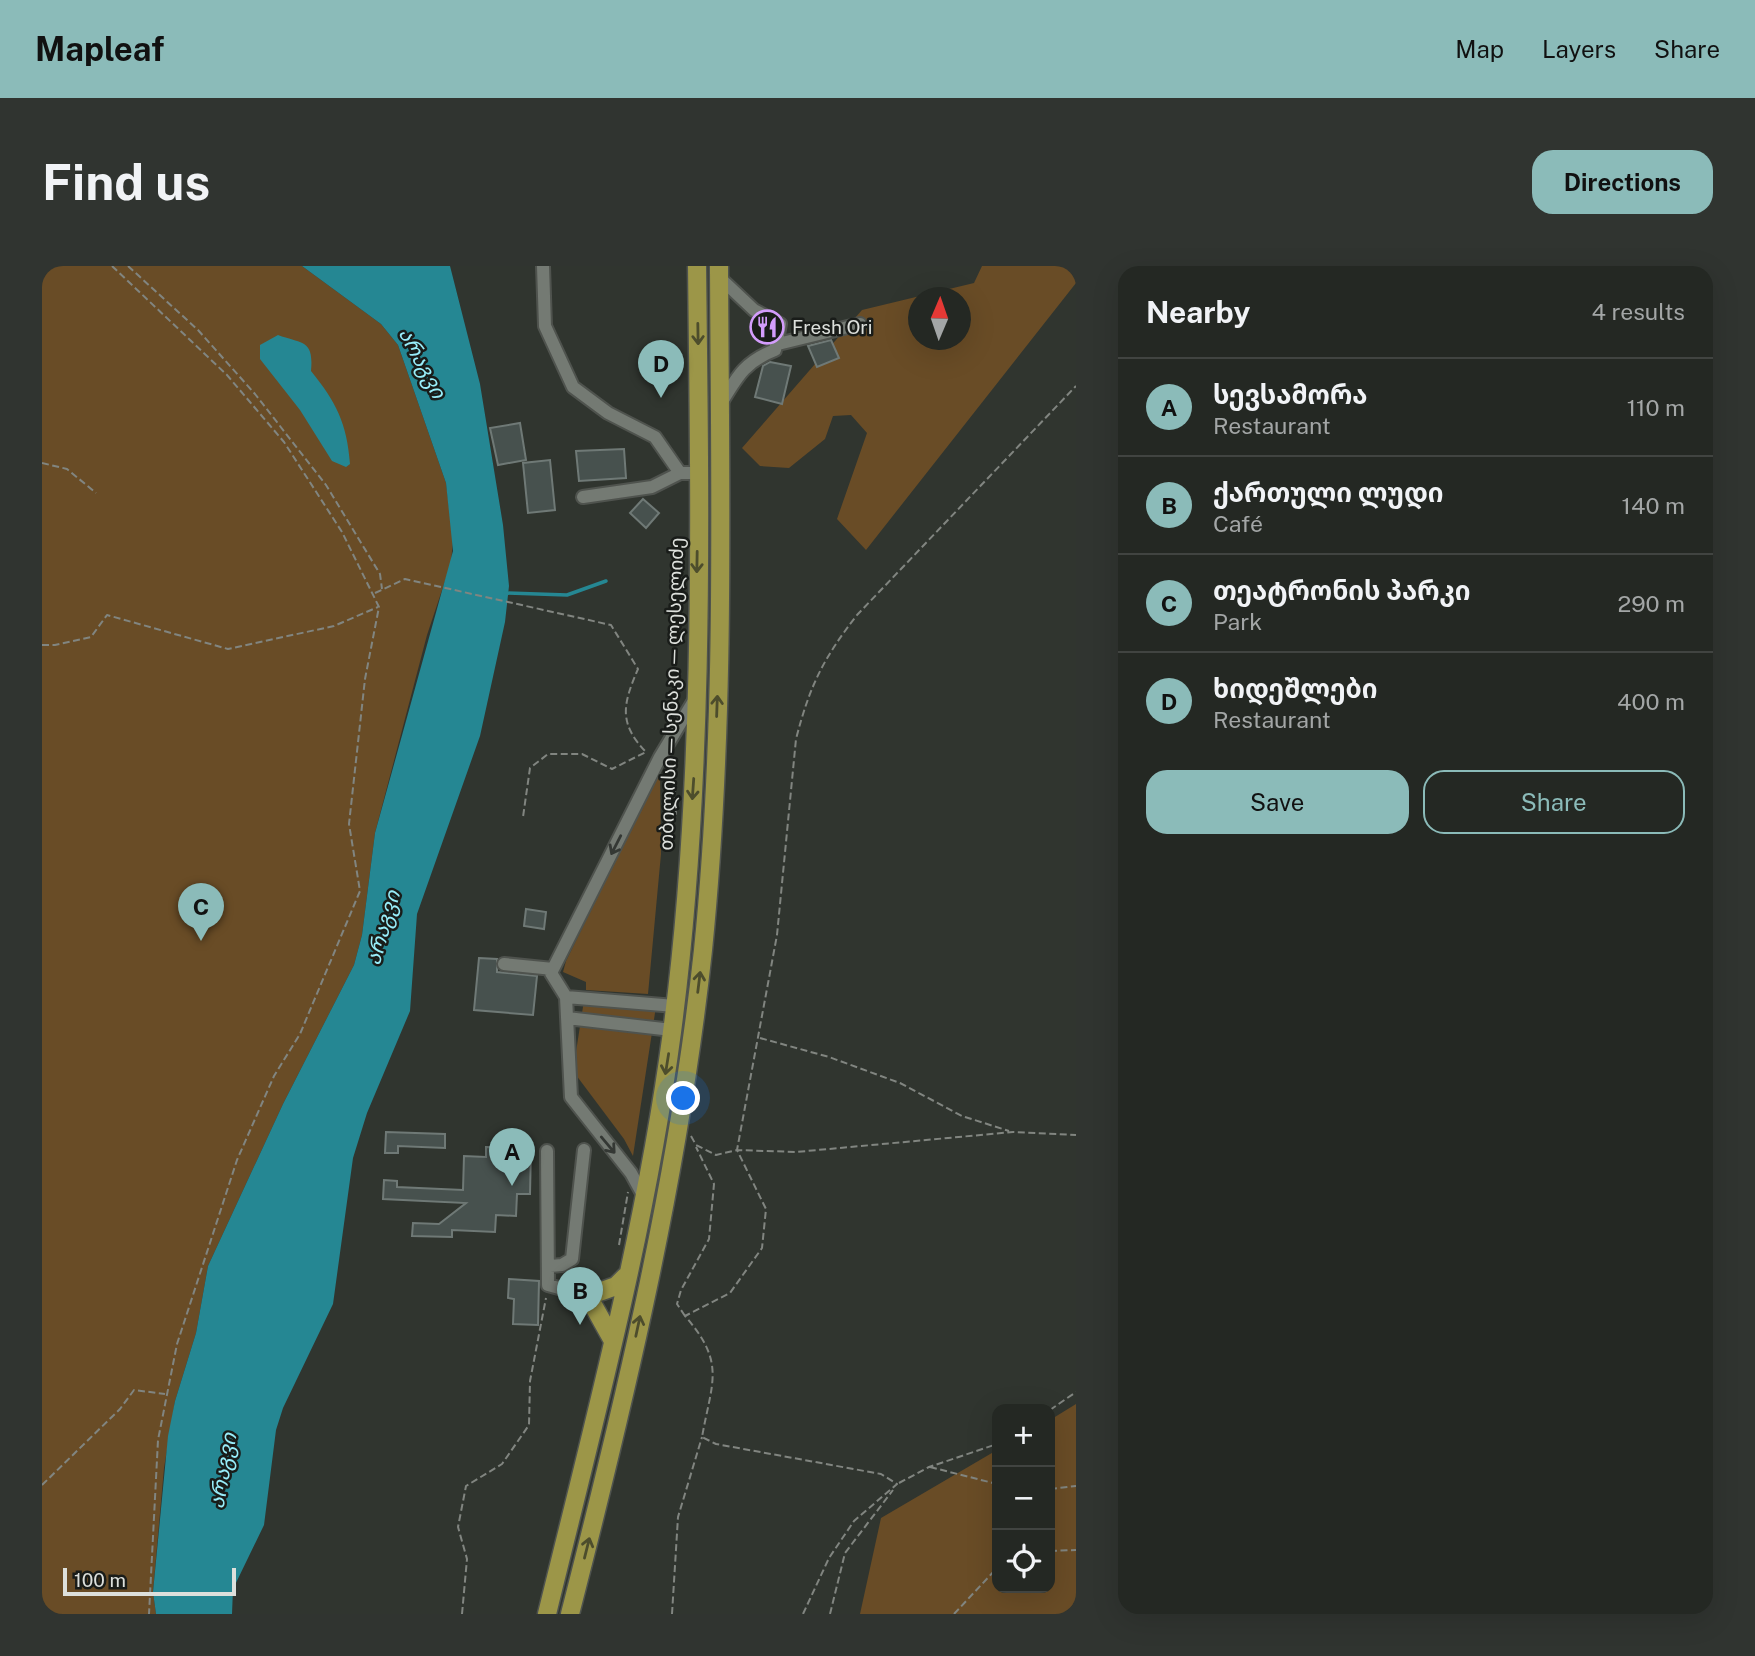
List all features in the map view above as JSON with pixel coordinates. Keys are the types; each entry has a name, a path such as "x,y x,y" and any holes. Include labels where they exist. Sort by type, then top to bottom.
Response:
{"highway":[{"name":"თბილისი — სენაკი — ლესელიძე","path":"547,1614 626,1276 643,1195 675,1006 694,771 699,473 697,266"},
{"path":"570,1614 662,1219 687,1070 703,949 714,799 718,678 719,272"},
{"path":"612,1339 587,1296 616,1286 626,1276"}],"lane":[{"path":"543,266 545,326 573,387 608,413 655,437 680,473"},
{"path":"719,272 754,310 778,320 780,324 775,350 754,358 740,372 719,406"},
{"path":"778,344 860,324"},
{"path":"583,497 652,487 680,473 699,473"},
{"path":"552,971 660,757 695,699"},
{"path":"504,964 552,971"},
{"path":"552,971 566,997 570,1097 631,1173 643,1195"},
{"path":"566,997 675,1006"},
{"path":"567,1018 672,1030"},
{"path":"550,1266 572,1259 584,1150"},
{"path":"547,1151 550,1266 548,1285 587,1296"}],"path":[{"path":"112,266 227,375 284,442 342,531 379,607 365,678 349,824 360,891 300,1034 274,1076 237,1160 177,1344 158,1440 149,1614"},
{"path":"128,266 198,330 255,394 326,485 380,574 382,590"},
{"path":"685,1317 730,1293 762,1248 766,1209 737,1150 777,936 796,739 804,707 825,656 857,615 1076,386"},
{"path":"42,463 67,469 96,494"},
{"path":"374,593 405,579 611,625 638,669 627,695 625,717 630,736 646,752 612,769 582,754 548,754 530,768 523,817"},
{"path":"42,645 91,637 107,615 228,649 334,626 379,607"},
{"path":"759,1038 828,1057 900,1083 962,1116 1013,1132"},
{"path":"695,1145 716,1155 737,1150 796,1152 1013,1132 1076,1135"},
{"path":"672,1614 678,1517 702,1437 714,1362 705,1339 677,1304 681,1290 709,1239 714,1184 690,1134"},
{"path":"462,1614 467,1559 458,1527 460,1504 466,1486 502,1464 529,1425 530,1381 548,1285"},
{"path":"42,1485 120,1409 134,1390 167,1394"},
{"path":"1055,1407 1076,1392"},
{"path":"702,1437 716,1444 880,1474 897,1484"},
{"path":"803,1614 829,1558 854,1521 897,1484 929,1467 992,1446"},
{"path":"929,1467 992,1483"},
{"path":"830,1614 845,1553 897,1484"},
{"path":"1055,1488 1076,1486"},
{"path":"1055,1551 1076,1550"},
{"path":"954,1614 992,1574"}],"shaded area":[{"path":"42,266 302,266 381,324 398,345 446,483 453,539 451,563 427,635 375,833 362,935 354,965 283,1104 208,1266 196,1333 175,1401 164,1468 153,1592 156,1614 42,1614"},
{"path":"982,266 1076,266 1076,283 866,550 837,519 867,433 851,415 833,416 825,439 789,468 760,466 742,448 862,310 908,299 908,350 971,350 971,287 957,287 974,283"},
{"path":"660,770 661,854 648,994 586,990 586,982 563,972 566,961"},
{"path":"585,994 657,1000 633,1156 624,1139 573,1071"},
{"path":"1076,1404 1076,1614 860,1614 881,1518 992,1453 992,1593 1055,1593 1055,1417"}],"water":[{"name":"არაგვი","path":"302,266 450,266 480,384 503,525 509,586 505,622 480,736 417,914 410,1011 367,1113 353,1158 333,1304 283,1408 276,1430 264,1525 233,1589 232,1614 156,1614 153,1592 168,1436 175,1401 196,1333 208,1266 283,1104 354,965 362,935 375,833 453,551 446,483 398,345 381,324"},
{"path":"278,335 305,344 308,348 311,371 334,403 343,425 350,464 346,467 332,461 300,410 260,359 260,345"}],"building":[{"path":"831,340 839,358 817,367 808,346"},
{"path":"770,362 791,366 782,404 755,397 763,366"},
{"path":"520,423 526,460 498,465 490,428"},
{"path":"624,449 626,478 579,481 576,451"},
{"path":"550,460 555,510 528,513 523,463"},
{"path":"643,499 659,513 646,528 630,513"},
{"path":"526,909 546,912 544,929 524,926"},
{"path":"479,958 497,959 497,972 537,976 533,1015 474,1010"},
{"path":"386,1132 445,1134 445,1148 398,1146 398,1153 385,1153"},
{"path":"486,1147 531,1148 530,1194 517,1194 516,1216 496,1215 495,1232 452,1230 452,1237 412,1236 413,1223 439,1224 466,1203 383,1199 384,1180 397,1181 397,1187 463,1190 464,1156 486,1157"},
{"path":"509,1279 539,1281 538,1325 513,1324 514,1299 508,1298"}],"waterway":[{"path":"505,593 567,595 606,581"}],"place":[{"name":"Fresh Ori","path":"767,327"},
{"name":"ხიდეშლები","path":"661,398"},
{"name":"თეატრონის პარკი","path":"201,941"},
{"name":"სევსამორა","path":"512,1186"},
{"name":"ქართული ლუდი","path":"580,1325"}]}
